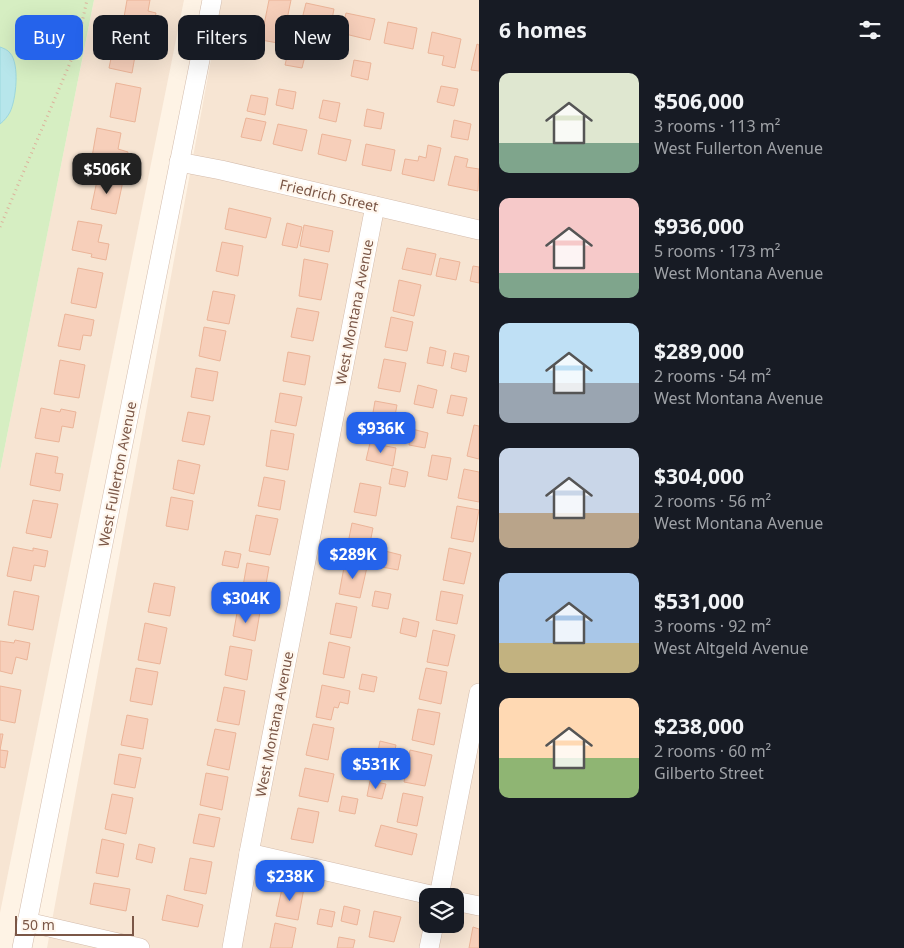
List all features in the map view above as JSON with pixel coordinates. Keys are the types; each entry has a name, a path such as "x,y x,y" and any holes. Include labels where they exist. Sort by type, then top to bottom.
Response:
{"street":[{"name":"West Fullerton Avenue","path":"22,948 212,0"},
{"name":"Friedrich Street","path":"179,162 479,230"},
{"name":"West Montana Avenue","path":"232,948 375,206"},
{"path":"442,888 479,693"},
{"path":"249,853 419,892"},
{"path":"464,903 479,906"},
{"path":"27,922 140,948"},
{"path":"429,948 432,933"}],"path":[{"path":"0,227 76,49 87,0"}],"shaded area":[{"path":"94,0 184,0 181,15 178,15 178,30 0,913 0,471"},
{"path":"222,0 479,0 479,948 47,948 211,60 265,60 265,15 219,15"}],"green space":[{"path":"0,0 94,0 83,55 83,15 15,15 15,60 82,60 0,471"}],"water":[{"path":"0,47 8,51 13,58 16,82 12,106 8,115 0,124"}],"building":[{"path":"127,0 150,0 148,11 156,13 156,15 124,15"},
{"path":"269,0 291,0 288,15 275,15 275,42 265,41 265,20"},
{"path":"306,3 334,9 333,15 303,15"},
{"path":"346,13 375,19 370,40 349,35 349,15 346,15"},
{"path":"388,22 417,28 413,49 384,43"},
{"path":"432,32 461,39 455,68 442,65 444,56 428,53"},
{"path":"477,44 479,45 479,71 471,70"},
{"path":"111,60 134,60 132,73 109,68"},
{"path":"286,60 304,60 302,68 285,65"},
{"path":"354,60 371,63 368,80 351,76"},
{"path":"116,83 141,88 135,122 110,117"},
{"path":"441,86 458,89 454,106 437,102"},
{"path":"279,89 296,92 293,109 276,105"},
{"path":"251,95 268,98 265,115 247,111"},
{"path":"323,100 340,103 336,122 319,118"},
{"path":"367,109 384,113 381,129 364,126"},
{"path":"246,118 266,122 261,141 241,137"},
{"path":"454,120 471,124 468,140 451,137"},
{"path":"278,124 307,130 302,151 273,144"},
{"path":"97,128 121,133 118,149 128,152 125,168 110,165 111,161 92,157"},
{"path":"322,134 351,140 346,161 318,154"},
{"path":"366,144 395,150 391,171 362,165"},
{"path":"428,145 441,148 434,181 402,174 405,159 418,161 419,156 426,158"},
{"path":"455,156 468,159 466,167 479,169 478,191 448,185"},
{"path":"98,176 123,181 116,214 91,209"},
{"path":"229,208 271,218 266,238 225,229"},
{"path":"78,221 102,225 98,242 109,244 106,260 91,257 92,254 72,250"},
{"path":"287,223 302,227 297,248 282,245"},
{"path":"304,225 333,231 329,252 300,246"},
{"path":"222,242 243,246 238,276 216,271"},
{"path":"407,248 436,254 431,275 402,269"},
{"path":"440,258 460,262 456,280 436,276"},
{"path":"304,259 328,264 321,300 299,296"},
{"path":"473,266 479,267 479,283 470,281"},
{"path":"78,268 103,273 96,308 71,303"},
{"path":"399,280 421,285 414,316 393,311"},
{"path":"213,291 235,295 229,324 207,320"},
{"path":"297,308 319,312 313,341 291,337"},
{"path":"65,314 94,320 91,336 83,335 80,350 58,346"},
{"path":"391,317 413,322 407,351 385,347"},
{"path":"204,327 226,331 220,361 199,356"},
{"path":"430,347 446,351 443,366 427,363"},
{"path":"288,352 310,356 305,385 283,381"},
{"path":"454,353 469,356 466,372 451,368"},
{"path":"384,359 406,363 400,392 378,388"},
{"path":"60,360 85,365 79,398 54,394"},
{"path":"196,368 218,372 213,401 191,397"},
{"path":"418,385 437,390 433,408 414,404"},
{"path":"280,393 302,397 296,426 275,422"},
{"path":"451,395 467,398 463,416 447,413"},
{"path":"375,401 397,405 394,421 402,422 400,435 370,430"},
{"path":"41,408 60,412 61,409 76,412 73,428 62,426 59,442 35,438"},
{"path":"188,412 210,416 204,445 182,441"},
{"path":"474,425 479,426 479,459 467,456"},
{"path":"412,429 428,433 425,448 409,445"},
{"path":"271,430 294,434 288,470 266,466"},
{"path":"370,443 396,448 393,466 366,460"},
{"path":"36,453 58,457 55,473 63,474 60,491 30,485"},
{"path":"432,455 451,458 447,480 428,476"},
{"path":"178,460 200,465 194,494 173,489"},
{"path":"392,468 408,472 405,487 389,484"},
{"path":"464,469 479,472 479,502 458,498"},
{"path":"264,477 285,481 280,510 258,506"},
{"path":"360,483 381,487 376,516 354,512"},
{"path":"171,497 193,501 188,530 166,526"},
{"path":"33,500 58,504 51,538 26,533"},
{"path":"457,506 479,510 473,542 451,538"},
{"path":"256,515 278,519 270,555 249,551"},
{"path":"352,523 373,528 370,543 378,545 376,558 346,553"},
{"path":"13,547 33,551 33,548 48,551 45,567 34,565 31,581 7,576"},
{"path":"449,548 471,553 464,584 443,580"},
{"path":"225,551 241,554 238,568 222,565"},
{"path":"385,551 401,555 398,570 382,567"},
{"path":"345,562 367,567 360,598 339,594"},
{"path":"247,563 269,567 264,596 242,592"},
{"path":"154,583 175,587 170,616 148,612"},
{"path":"14,591 39,596 33,630 8,625"},
{"path":"375,591 391,594 388,609 372,606"},
{"path":"441,591 463,595 457,624 436,620"},
{"path":"336,603 357,607 351,638 330,634"},
{"path":"238,607 260,612 255,641 233,636"},
{"path":"403,618 419,622 416,637 400,633"},
{"path":"145,623 167,628 160,664 138,660"},
{"path":"433,630 455,635 448,666 427,662"},
{"path":"15,640 30,643 27,660 16,657 12,674 0,671 0,641 14,643"},
{"path":"329,642 350,647 344,678 323,674"},
{"path":"230,646 252,650 247,680 225,675"},
{"path":"136,668 158,672 152,705 130,701"},
{"path":"426,668 447,672 441,704 419,699"},
{"path":"362,674 377,677 374,692 359,689"},
{"path":"322,685 350,691 348,704 340,702 338,708 334,707 331,720 316,717"},
{"path":"0,686 21,690 15,723 0,720"},
{"path":"224,687 245,691 239,725 217,721"},
{"path":"418,709 440,713 434,745 412,740"},
{"path":"127,715 148,719 143,749 121,745"},
{"path":"313,724 334,728 328,760 306,755"},
{"path":"215,729 236,733 229,770 207,765"},
{"path":"0,734 3,734 0,750"},
{"path":"380,741 396,745 393,760 377,756"},
{"path":"0,750 8,751 5,768 0,767"},
{"path":"410,750 432,755 425,786 404,782"},
{"path":"348,751 364,754 361,769 345,766"},
{"path":"119,754 141,758 135,788 114,784"},
{"path":"305,768 334,774 328,802 299,796"},
{"path":"206,773 228,777 222,810 200,805"},
{"path":"370,781 386,784 382,799 367,796"},
{"path":"403,793 423,797 417,826 397,822"},
{"path":"112,794 133,798 126,834 105,829"},
{"path":"342,796 358,799 355,814 339,811"},
{"path":"298,808 319,812 313,843 291,839"},
{"path":"199,814 220,818 214,847 193,843"},
{"path":"381,825 417,834 412,855 375,846"},
{"path":"102,839 124,844 118,877 96,873"},
{"path":"139,844 155,848 152,863 136,859"},
{"path":"190,858 212,862 206,894 184,890"},
{"path":"94,883 130,889 126,911 90,904"},
{"path":"283,884 304,888 298,920 276,916"},
{"path":"167,895 203,905 198,927 162,920"},
{"path":"344,906 360,910 357,925 341,921"},
{"path":"320,909 335,912 332,927 317,924"},
{"path":"374,911 401,917 394,942 369,937"},
{"path":"275,923 296,928 292,948 270,948"},
{"path":"473,927 479,929 479,948 469,948"},
{"path":"339,937 355,940 353,948 337,948"}]}
